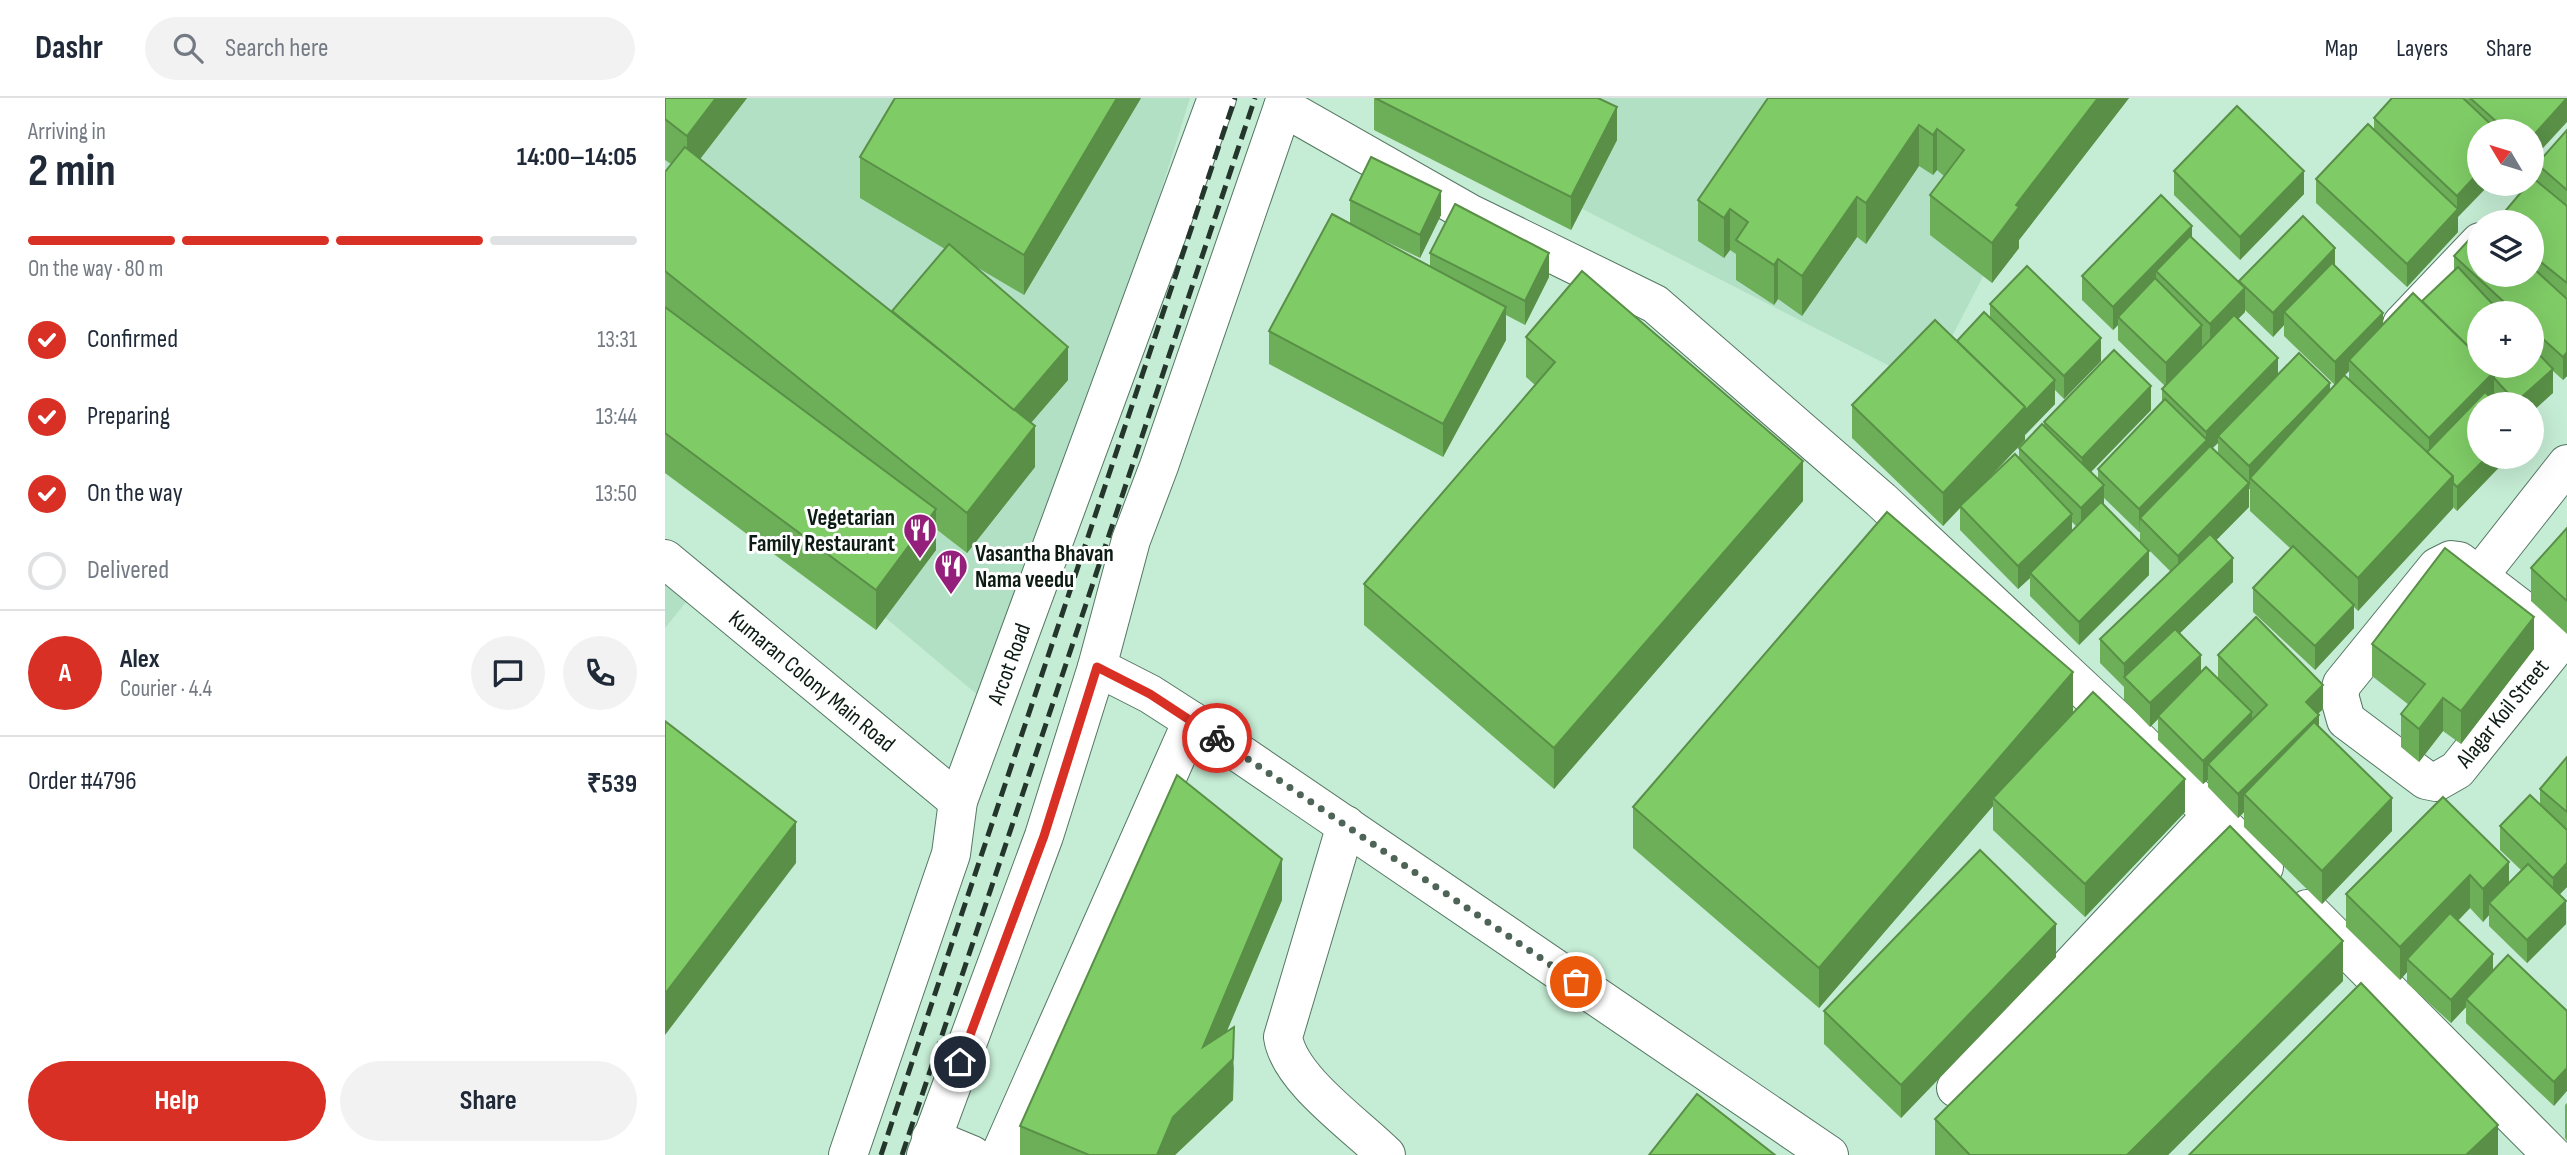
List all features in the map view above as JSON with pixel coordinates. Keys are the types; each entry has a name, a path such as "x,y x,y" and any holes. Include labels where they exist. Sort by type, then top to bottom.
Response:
{"street":[{"name":"Arcot Road","path":"849,1155 951,853 958,801 1217,98"},
{"path":"972,1155 929,1147 1044,836 1097,667 1131,540 1159,467 1284,102 1469,213 1655,304 1881,500 2138,740 2212,815 2554,1142"},
{"path":"2402,324 2467,255"},
{"path":"2478,577 2567,464"},
{"name":"Kumaran Colony Main Road","path":"665,559 958,801"},
{"name":"Alagar Koil Street","path":"2451,560 2459,561 2478,577 2551,632 2554,649 2457,770 2436,782 2425,780 2346,720 2339,695 2342,684 2437,568 2451,560"},
{"path":"1097,667 1150,694 1192,721 1829,1155"},
{"path":"1000,1155 1192,721"},
{"path":"1957,1088 2212,815"},
{"path":"1346,825 1283,1037 1285,1051 1300,1073 1386,1155"},
{"path":"1690,1105 1715,1076"}],"shaded area":[{"path":"665,98 1190,98 998,712 665,433"},
{"path":"1376,98 2075,98 1927,385 1375,103"},
{"path":"665,567 694,592 665,628"}],"building":[{"path":"665,98 716,98 687,136 665,119"},
{"path":"895,98 1117,98 1024,255 860,157"},
{"path":"1375,98 1598,98 1617,107 1571,197"},
{"path":"1768,98 2098,98 2016,205 2019,207 1992,243 1930,195 1964,150 1937,129 1933,135 1919,125 1866,203 1857,197 1802,276 1778,259 1774,265 1736,240 1748,222 1730,209 1724,218 1698,200"},
{"path":"2392,98 2463,98 2485,119 2467,119 2467,185 2457,196 2374,118"},
{"path":"2470,98 2567,98 2545,123 2545,119 2494,119"},
{"path":"2237,106 2304,171 2240,237 2174,171"},
{"path":"2368,124 2458,209 2407,264 2316,179"},
{"path":"2567,130 2567,190 2545,171 2545,155"},
{"path":"685,147 1035,426 967,513 665,271 665,172"},
{"path":"1371,157 1441,191 1420,235 1350,200"},
{"path":"2545,188 2567,206 2567,283 2544,265 2544,210 2506,210 2518,196 2545,196"},
{"path":"2161,195 2192,226 2113,307 2082,276"},
{"path":"1455,204 1549,253 1525,301 1430,253"},
{"path":"1332,214 1506,307 1443,424 1269,331"},
{"path":"2303,216 2335,248 2273,313 2239,281"},
{"path":"2190,236 2245,288 2210,324 2156,271"},
{"path":"2467,242 2467,268 2454,256"},
{"path":"949,244 1068,347 1014,410 892,311"},
{"path":"2332,263 2383,313 2335,362 2284,312"},
{"path":"2027,266 2101,338 2064,376 1990,304"},
{"path":"2458,267 2467,277 2467,287 2477,287 2490,301 2467,301 2467,345 2422,301"},
{"path":"1582,271 1803,461 1554,748 1364,584 1555,362 1526,337"},
{"path":"2155,278 2202,325 2166,363 2118,317"},
{"path":"2544,278 2567,299 2567,352 2563,357 2544,340 2544,301 2503,301 2488,287 2544,287"},
{"path":"2413,293 2467,345 2467,378 2488,378 2474,392 2467,392 2467,399 2429,438 2349,360"},
{"path":"665,307 936,509 876,590 665,433"},
{"path":"1984,312 2055,380 2025,411 2025,407 1957,341"},
{"path":"2234,315 2278,358 2206,432 2162,389"},
{"path":"1935,320 2025,407 1943,493 1852,405"},
{"path":"2114,350 2151,386 2082,458 2044,422"},
{"path":"2299,353 2330,383 2249,466 2218,436"},
{"path":"2544,360 2553,369 2544,377"},
{"path":"2344,375 2453,476 2358,578 2250,478"},
{"path":"2494,378 2543,378 2527,392 2507,392"},
{"path":"2165,399 2207,440 2139,509 2098,469"},
{"path":"2467,411 2467,469 2475,469 2457,487 2453,483 2453,476 2427,452"},
{"path":"2042,424 2104,485 2081,508 2019,448"},
{"path":"2210,446 2249,483 2178,556 2140,518"},
{"path":"2015,454 2072,514 2018,566 1960,506"},
{"path":"2101,502 2149,551 2079,622 2030,573"},
{"path":"1887,512 2073,672 1819,968 1633,807"},
{"path":"2567,528 2567,601 2531,568"},
{"path":"2210,534 2233,558 2124,664 2100,639"},
{"path":"2293,546 2354,605 2315,646 2253,588"},
{"path":"2445,548 2534,617 2461,711 2443,698 2419,729 2401,714 2425,684 2372,644"},
{"path":"2256,617 2323,685 2306,702 2319,715 2238,794 2208,764 2267,705 2218,655"},
{"path":"2175,629 2201,655 2150,703 2124,677"},
{"path":"2206,667 2252,712 2203,761 2158,716"},
{"path":"2093,692 2185,779 2085,884 1993,798"},
{"path":"665,721 796,822 665,994"},
{"path":"2314,722 2392,798 2322,871 2244,794"},
{"path":"2567,757 2567,812 2540,789"},
{"path":"1177,775 1282,859 1203,1047 1234,1027 1233,1059 1173,1117 1157,1155 1089,1155 1020,1126"},
{"path":"2530,795 2567,830 2567,863 2553,878 2500,826"},
{"path":"2443,797 2509,862 2483,889 2470,875 2400,947 2346,894"},
{"path":"2230,826 2343,941 2127,1155 1970,1155 1935,1119"},
{"path":"1980,850 2056,924 1901,1085 1824,1011"},
{"path":"2528,864 2566,901 2527,940 2489,903"},
{"path":"2450,913 2493,954 2451,1000 2407,959"},
{"path":"2508,955 2567,1011 2567,1068 2554,1082 2466,999"},
{"path":"2361,983 2498,1125 2466,1155 2189,1155"},
{"path":"1697,1094 1775,1155 1649,1155"}],"railway":[{"path":"881,1155 1235,98"},
{"path":"902,1155 1255,98"}],"way so far":[{"path":"1217,738 1576,982"}],"place":[{"name":"Vegetarian Family Restaurant","path":"920,560"},
{"name":"Vasantha Bhavan Nama veedu","path":"951,596"}],"route":[{"path":"960,1062 1044,836 1097,667 1150,694 1217,738"}]}
